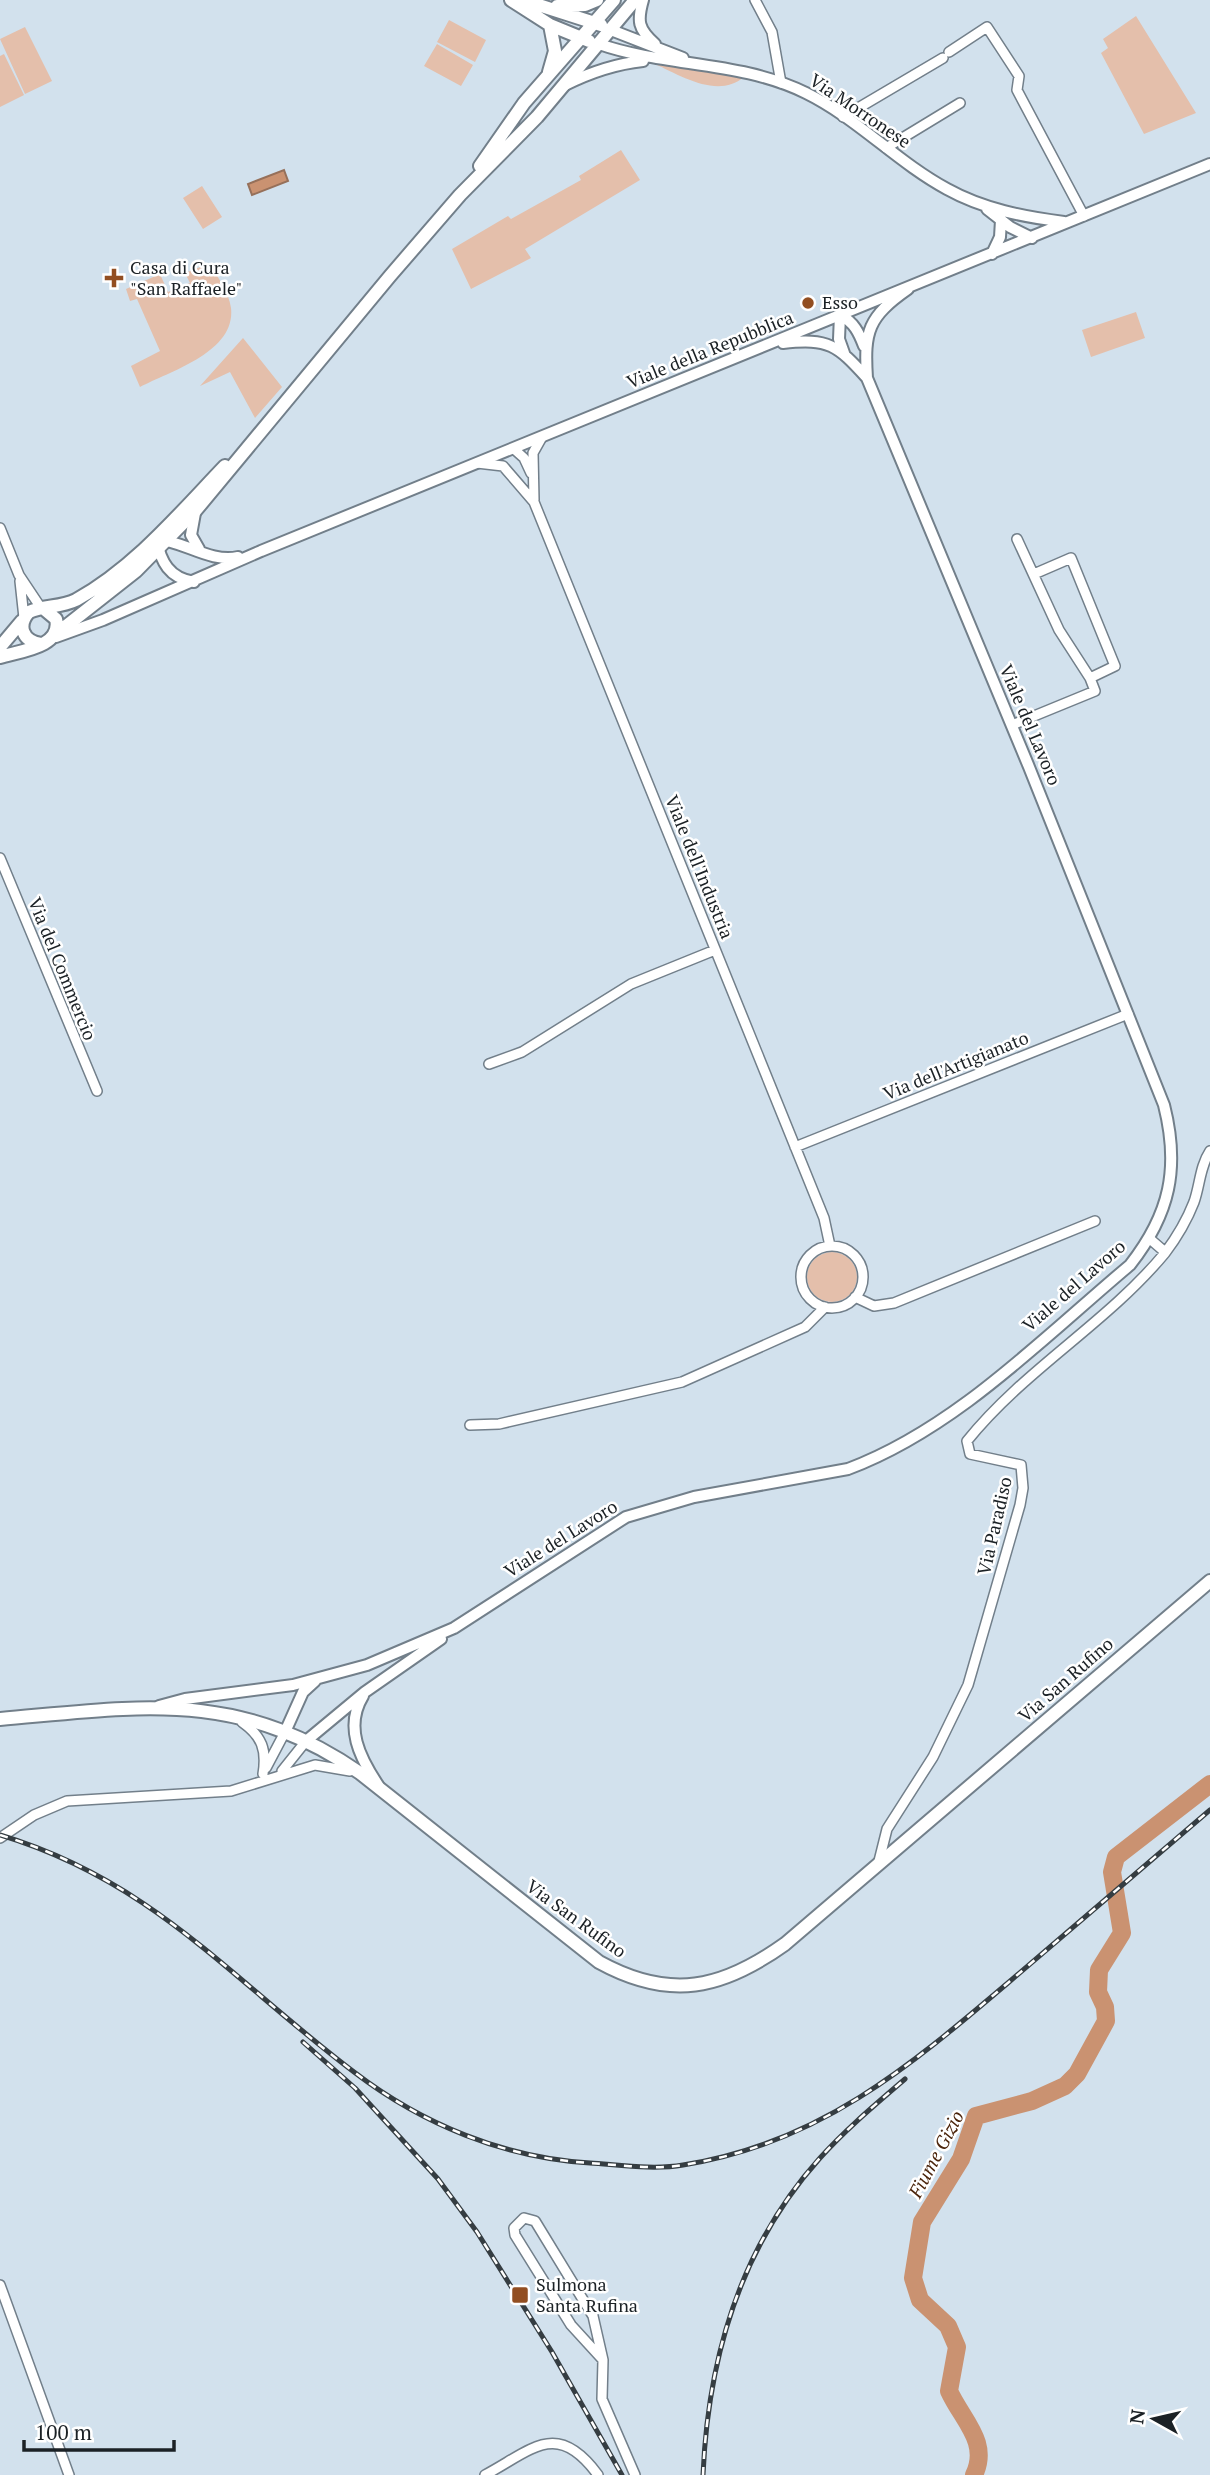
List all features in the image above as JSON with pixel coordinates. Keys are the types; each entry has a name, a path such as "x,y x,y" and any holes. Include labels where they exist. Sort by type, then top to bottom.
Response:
{"main road":[{"path":"511,0 550,25 599,44"},
{"path":"523,0 611,30"},
{"path":"540,5 585,5 597,0"},
{"path":"460,195 524,103 614,0"},
{"path":"0,647 33,610 77,599 161,543 460,195 537,117 635,0"},
{"path":"548,75 555,51 550,25"},
{"path":"0,657 41,644 54,636 161,543 196,510 287,399"},
{"path":"42,609 56,619 54,636"},
{"path":"23,619 26,637 41,644"},
{"name":"Via San Rufino","path":"0,1719 159,1706 231,1715 285,1732 306,1741 360,1773 599,1962 640,1981 666,1986 708,1983 746,1970 785,1944 1210,1581"}],"street":[{"name":"Via Morronese","path":"643,0 638,19 642,33 663,56"},
{"path":"754,0 772,32 781,83"},
{"path":"843,117 987,27 1019,76 1017,90 1084,216"},
{"name":"Via Morronese","path":"611,30 663,56 781,83 807,94 947,189 983,205 1067,223"},
{"name":"Via Morronese","path":"599,44 634,56 663,56"},
{"name":"Via Morronese","path":"563,86 618,63 663,56"},
{"path":"886,148 960,103"},
{"name":"Viale della Repubblica","path":"54,636 194,582 261,551 1210,164"},
{"name":"Via Morronese","path":"983,205 1000,220 1032,238"},
{"path":"1017,214 1030,224 1032,238"},
{"path":"992,254 1000,237 1000,220"},
{"path":"867,378 865,349 869,326 879,310 908,289"},
{"path":"845,353 839,339 840,315 849,319 858,331 865,349"},
{"path":"773,344 811,340 832,344 845,353 867,378"},
{"name":"Viale del Lavoro","path":"306,1741 365,1692 454,1628 626,1517 694,1497 848,1469 902,1445 965,1404 1130,1265 1150,1239 1170,1186 1170,1129 1128,1014 1012,725 867,378"},
{"name":"Viale dell'Industria","path":"534,502 531,474 533,453 542,437"},
{"path":"513,475 514,449"},
{"name":"Viale dell'Industria","path":"514,449 524,458 531,474"},
{"path":"477,463 503,466 513,475"},
{"name":"Viale dell'Industria","path":"513,475 534,502 824,1218 830,1246"},
{"path":"196,510 191,535 204,553"},
{"path":"0,528 19,575 42,609"},
{"path":"1012,725 1095,691 1090,678 1059,630 1017,539"},
{"path":"161,543 167,568 182,580 194,582"},
{"name":"Viale della Repubblica","path":"161,543 226,559 261,551"},
{"path":"1034,574 1071,558 1115,666 1090,678"},
{"path":"19,575 23,619"},
{"name":"Via del Commercio","path":"0,858 97,1091"},
{"path":"489,1064 522,1052 631,984 715,950"},
{"name":"Via dell'Artigianato","path":"795,1147 1128,1014"},
{"name":"Via Paradiso","path":"878,1865 887,1829 933,1758 968,1685 1020,1506 1023,1488 1021,1465 970,1454 967,1441 1022,1381 1121,1302 1165,1252 1180,1232 1194,1201 1210,1151"},
{"path":"855,1297 874,1306 894,1303 1095,1221"},
{"path":"1150,1239 1165,1252"},
{"path":"470,1425 499,1424 682,1382 805,1327 825,1307 844,1305 855,1297 863,1277 860,1263 851,1252 830,1246 810,1255 801,1274 807,1295 825,1307"},
{"name":"Viale del Lavoro","path":"159,1706 321,1678 385,1659 454,1628"},
{"path":"268,1776 303,1692 321,1678"},
{"path":"365,1692 356,1710 356,1744 366,1767 382,1790"},
{"path":"231,1715 249,1727 262,1743 268,1776"},
{"path":"0,1838 34,1815 67,1801 231,1791 253,1787 286,1768 306,1741"},
{"path":"268,1776 314,1766 360,1773"},
{"path":"603,2360 571,2325 515,2235 514,2228 523,2218 535,2221 587,2302 597,2325 603,2360 602,2399 635,2475"},
{"path":"0,2286 69,2475"},
{"path":"485,2475 534,2445 550,2441 568,2446 587,2459 598,2475"}],"shaded area":[{"path":"1136,16 1196,113 1144,134 1101,53 1108,48 1103,39"},
{"path":"449,20 486,40 475,62 437,42"},
{"path":"25,27 52,81 25,94 0,39"},
{"path":"437,44 473,65 461,86 424,66"},
{"path":"4,54 24,95 0,107 0,56"},
{"path":"655,64 744,77 723,86 711,86"},
{"path":"621,150 640,180 525,249 531,258 471,289 452,249 508,216 511,219 581,180 579,176"},
{"path":"284,170 288,181 252,195 248,184"},
{"path":"202,186 222,217 203,229 183,198"},
{"path":"210,263 230,302 230,323 223,337 199,358 140,387 131,366 160,351 137,299 130,301 126,289 160,274 168,292 190,283 185,273"},
{"path":"1136,312 1145,338 1091,357 1082,330"},
{"path":"243,338 282,387 255,418 230,372 200,386"},
{"path":"832,1252 849,1260 857,1277 849,1294 832,1302 815,1294 807,1277 815,1260"}],"waterway":[{"name":"Fiume Gizio","path":"974,2475 978,2463 977,2442 949,2391 957,2347 948,2326 920,2300 913,2278 922,2222 961,2159 976,2116 1032,2101 1065,2086 1077,2074 1106,2021 1105,2007 1098,1992 1099,1970 1122,1933 1112,1872 1116,1857 1210,1784"}],"railway":[{"path":"0,1835 54,1855 103,1879 147,1906 189,1936 354,2072 380,2091 436,2122 495,2146 526,2154 558,2160 660,2167 732,2155 777,2140 859,2098 935,2044 1210,1810"},
{"path":"303,2042 355,2088 438,2179 477,2232 552,2352 622,2475"},
{"path":"703,2475 706,2431 721,2347 733,2306 749,2267 792,2192 820,2158 905,2079"}],"place":[{"name":"Casa di Cura \"San Raffaele\"","path":"114,278"},
{"name":"Esso","path":"808,303"},
{"name":"Sulmona Santa Rufina","path":"520,2295"}]}
